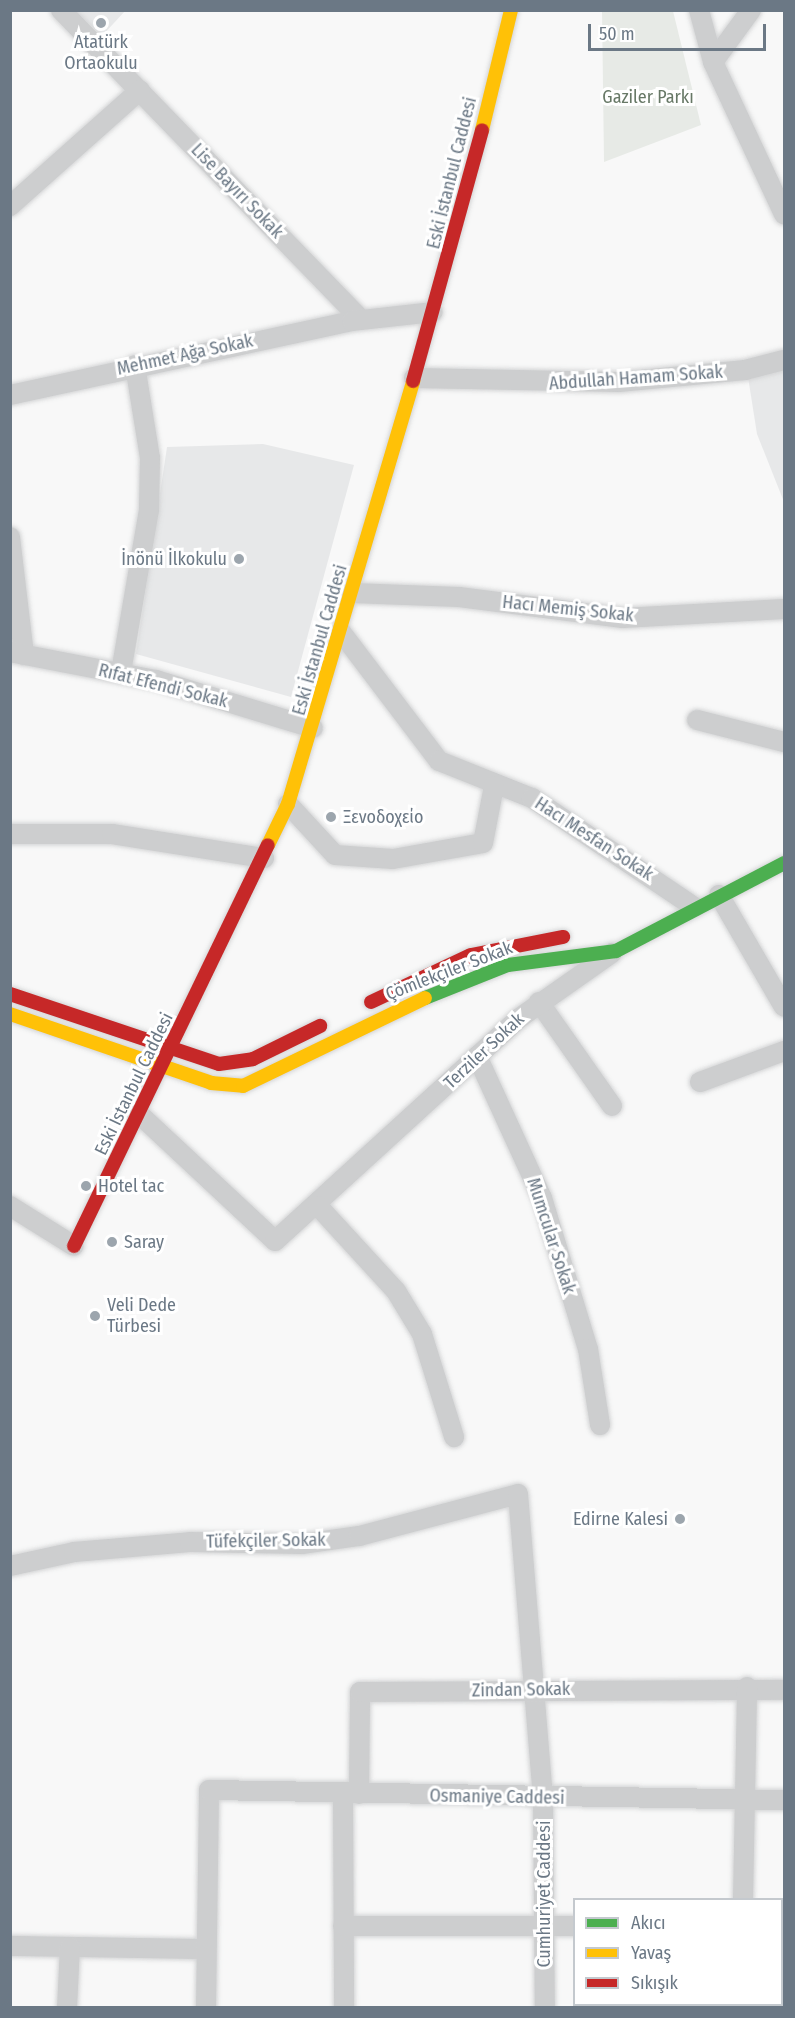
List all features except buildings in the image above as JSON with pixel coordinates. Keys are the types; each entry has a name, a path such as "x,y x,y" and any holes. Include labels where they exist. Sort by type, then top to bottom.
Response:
{"street":[{"name":"Lise Bayırı Sokak","path":"61,10 141,90 361,320"},
{"name":"Eski İstanbul Caddesi","path":"74,1246 264,858 288,804 313,728 433,312 511,10"},
{"path":"699,10 713,62 784,214"},
{"path":"713,62 751,10"},
{"path":"10,206 141,90"},
{"path":"361,320 433,312"},
{"name":"Mehmet Ağa Sokak","path":"10,395 135,365 361,320"},
{"name":"Abdullah Hamam Sokak","path":"414,378 619,382 745,370 784,360"},
{"path":"121,672 149,510 150,458 135,365"},
{"path":"10,537 17,653"},
{"name":"Hacı Memiş Sokak","path":"352,593 459,597 623,618 784,609"},
{"name":"Hacı Mesfan Sokak","path":"341,632 439,761 494,786 532,798 694,907"},
{"name":"Rıfat Efendi Sokak","path":"17,653 121,672 313,728"},
{"path":"697,720 784,742"},
{"path":"288,804 335,855 393,859 483,843 494,786"},
{"path":"10,834 112,834 264,858"},
{"name":"Terziler Sokak","path":"139,1114 275,1241 318,1206 477,1056 539,1002 616,951 694,907 784,862"},
{"path":"718,895 784,1007"},
{"name":"Çömlekçiler Sokak","path":"354,1010 471,955 523,942 589,939 616,951"},
{"name":"Çömlekçiler Sokak","path":"10,1014 212,1083 243,1086 370,1021 508,965 616,951"},
{"path":"10,994 219,1064 237,1063 333,1020"},
{"path":"539,1002 612,1106"},
{"path":"700,1082 784,1051"},
{"name":"Mumcular Sokak","path":"477,1056 542,1198 588,1349 600,1425"},
{"path":"10,1206 74,1246"},
{"path":"318,1206 396,1291 422,1334 454,1437"},
{"name":"Tüfekçiler Sokak","path":"10,1566 133,1547 302,1544 359,1536 518,1494"},
{"name":"Cumhuriyet Caddesi","path":"518,1494 538,1690 543,1797 544,2007"},
{"path":"743,1898 743,1799 747,1687"},
{"name":"Zindan Sokak","path":"351,1794 360,1692 747,1687 784,1690"},
{"name":"Osmaniye Caddesi","path":"205,1949 209,1790 784,1800"},
{"path":"344,2007 343,1926 351,1794"},
{"path":"343,1926 573,1926"},
{"path":"11,1946 205,1949 206,2007"},
{"path":"67,2007 70,1947"}],"shaded area":[{"name":"Atatürk Ortaokulu","path":"75,11 125,11 102,36"},
{"path":"784,370 784,502 757,434 748,377"},
{"name":"İnönü İlkokulu","path":"263,444 354,465 291,697 136,654 167,447"}],"green space":[{"name":"Gaziler Parkı","path":"602,11 673,11 701,125 604,162"}],"traffic: fast":[{"path":"425,998 508,965 616,951 784,863"}],"traffic: slow":[{"path":"482,130 511,10"},
{"path":"268,845 288,804 413,381"},
{"path":"10,1014 211,1083 243,1086 425,998"}],"traffic: jam":[{"path":"413,381 482,130"},
{"path":"74,1246 268,845"},
{"path":"371,1002 471,955 563,937"},
{"path":"10,994 219,1064 253,1059 320,1026"}],"place":[{"name":"Atatürk Ortaokulu","path":"101,23"},
{"name":"İnönü İlkokulu","path":"239,559"},
{"name":"Ξενοδοχείο","path":"331,817"},
{"name":"Hotel tac","path":"86,1186"},
{"name":"Saray","path":"112,1242"},
{"name":"Veli Dede Türbesi","path":"95,1316"},
{"name":"Edirne Kalesi","path":"680,1519"}]}
